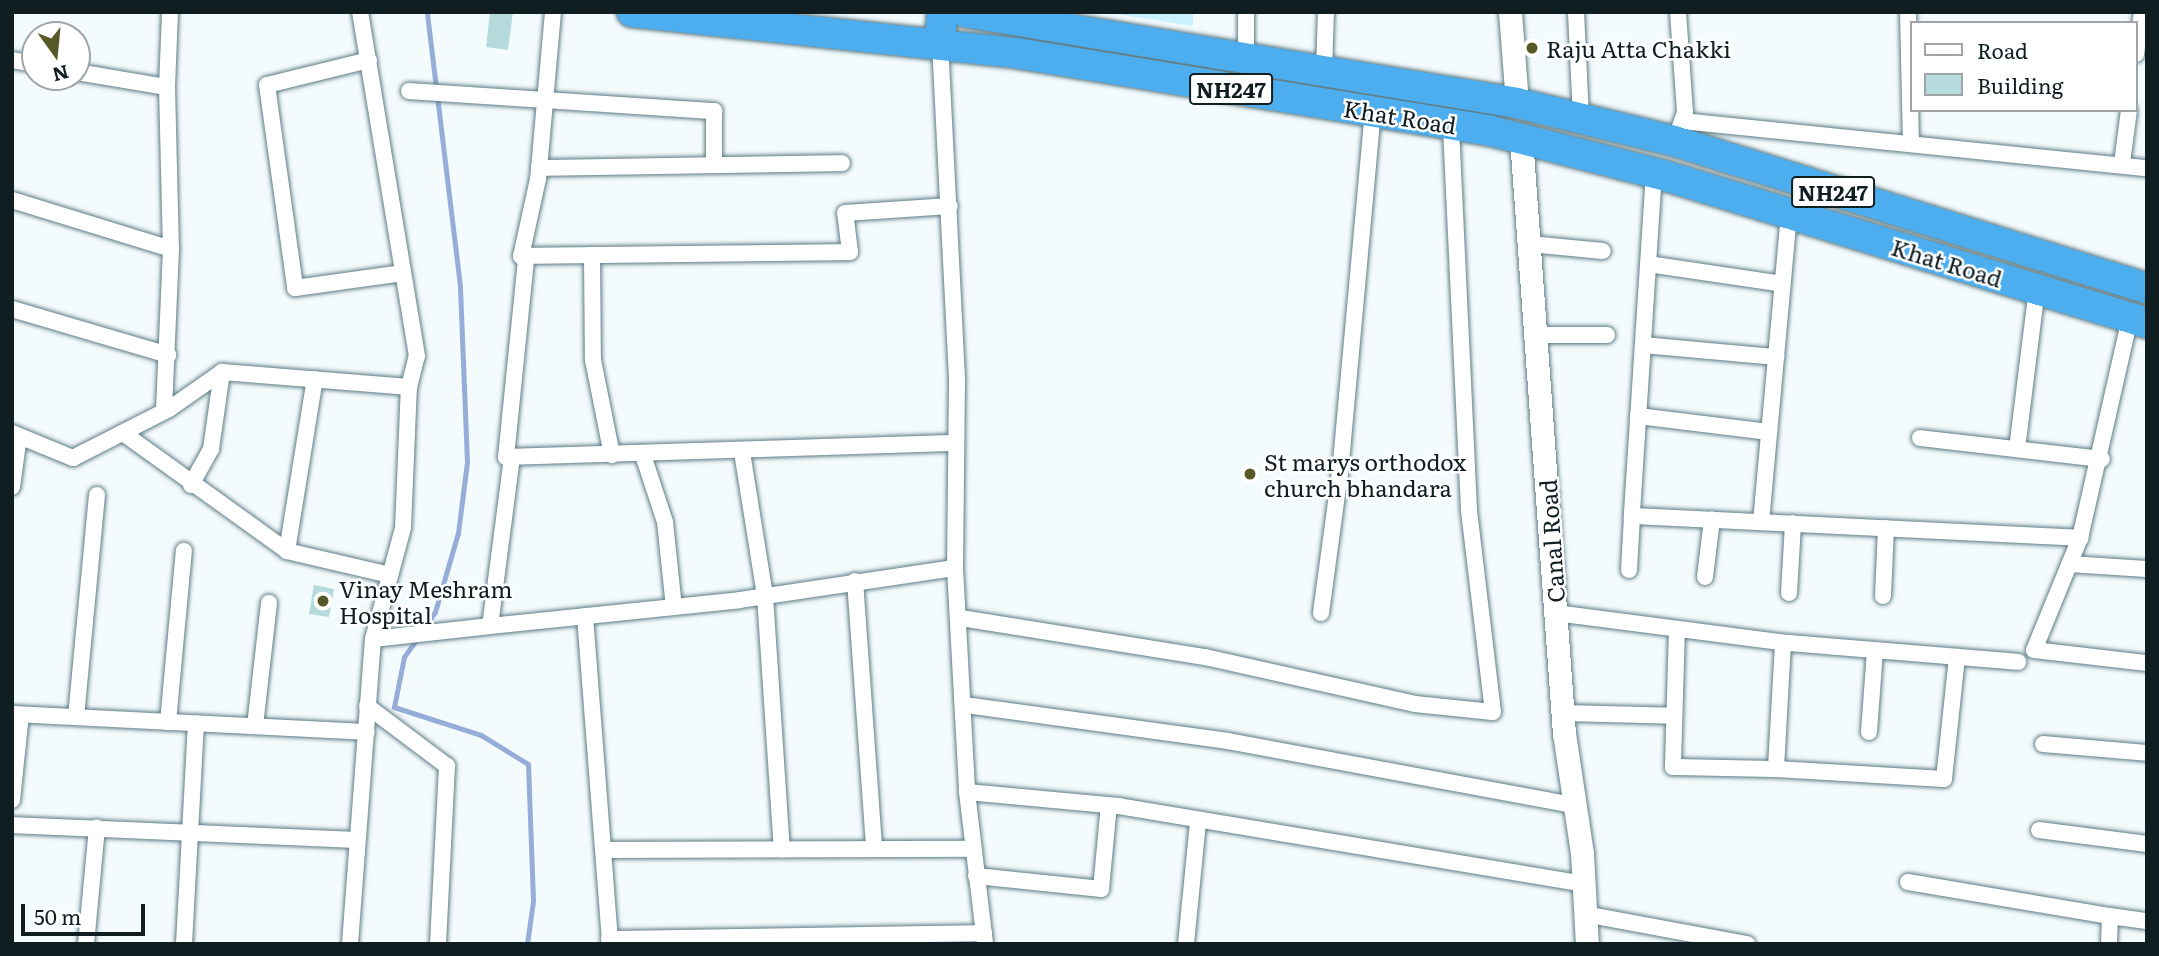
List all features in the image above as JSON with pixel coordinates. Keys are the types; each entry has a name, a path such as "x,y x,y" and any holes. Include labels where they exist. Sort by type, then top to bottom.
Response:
{"highway":[{"name":"Khat Road","path":"632,12 940,43 1521,138 1654,173 2138,320"},
{"path":"940,43 942,12"},
{"name":"Khat Road","path":"965,12 1246,56 1517,103 1582,119 1678,131 2142,287"},
{"path":"1517,103 1521,138"},
{"path":"2138,320 2142,287"}],"street":[{"path":"164,411 171,249 167,87 170,12"},
{"path":"350,944 355,840 373,639 403,528 409,387 416,356 360,12"},
{"path":"521,256 539,167 547,98 552,12"},
{"path":"1246,12 1246,56"},
{"path":"1324,71 1326,12"},
{"path":"1510,12 1517,103"},
{"path":"1576,12 1582,119"},
{"path":"1678,12 1678,131 1911,142 2122,163 2147,168"},
{"path":"1908,12 1910,99"},
{"path":"2138,40 2142,12"},
{"path":"585,616 610,941 984,938 967,792 961,618 955,568 951,443 957,379 940,43"},
{"path":"369,60 267,85 295,288 403,274"},
{"path":"91,74 167,87"},
{"path":"409,91 713,111 714,165"},
{"path":"1321,613 1340,473 1373,112"},
{"path":"1910,112 1911,142"},
{"path":"2122,163 2129,112"},
{"path":"961,618 1205,657 1415,704 1493,712 1469,510 1451,125"},
{"name":"Canal Road","path":"1521,138 1563,713 1584,884 1587,944"},
{"path":"539,167 842,163"},
{"path":"1629,570 1654,173"},
{"path":"12,200 171,249"},
{"path":"521,256 850,252 845,213 950,206"},
{"path":"1762,522 1789,214"},
{"path":"1530,244 1603,251"},
{"path":"592,255 593,360 611,455"},
{"path":"521,256 526,260 506,457 742,452 951,443"},
{"path":"1648,264 1783,284"},
{"path":"2018,449 2037,289"},
{"path":"12,309 168,355"},
{"path":"2138,320 2080,538 2034,650 2147,663"},
{"path":"1536,335 1607,335"},
{"path":"1643,345 1776,357"},
{"path":"12,487 15,435 73,458 164,411 222,372 409,387"},
{"path":"191,485 211,449 222,372"},
{"path":"287,551 315,379"},
{"path":"1638,416 1769,432"},
{"path":"123,433 191,485 287,551 390,575"},
{"path":"1920,438 2102,458"},
{"path":"742,452 765,596 782,849"},
{"path":"643,455 665,522 674,607"},
{"path":"490,626 512,457"},
{"path":"76,717 97,495"},
{"path":"1632,516 2080,538"},
{"path":"1705,577 1712,519"},
{"path":"1789,593 1793,523"},
{"path":"1883,596 1886,528"},
{"path":"168,722 184,551"},
{"path":"2069,564 2147,569"},
{"path":"373,639 402,638 765,596 955,568"},
{"path":"855,581 874,848"},
{"path":"255,726 269,603"},
{"path":"1556,613 1783,643 2018,662"},
{"path":"1677,629 1673,767 1776,769 1944,779 1957,657"},
{"path":"1776,769 1783,643"},
{"path":"1869,732 1875,650"},
{"path":"965,705 1228,741 1575,805"},
{"path":"367,706 447,766 438,944"},
{"path":"1563,713 1674,716"},
{"path":"12,800 17,714 366,732"},
{"path":"184,944 188,831 196,723"},
{"path":"2043,744 2147,753"},
{"path":"967,792 1109,806 1584,884"},
{"path":"976,876 1101,889 1109,806"},
{"path":"1186,944 1198,821"},
{"path":"12,825 355,840"},
{"path":"86,944 97,828"},
{"path":"2039,830 2147,844"},
{"path":"605,850 973,849"},
{"path":"1908,882 2147,921"},
{"path":"1585,914 1747,944"},
{"path":"2109,944 2110,916"}],"shaded area":[{"path":"1103,12 1193,12 1193,26"}],"building":[{"path":"490,12 513,12 508,50 486,47"},
{"path":"314,585 334,589 329,617 309,614"}],"waterway":[{"path":"423,629 435,612 458,533 467,462 460,286 427,12"},
{"path":"418,637 404,657 394,707 481,735 528,764 533,901 527,944"}],"place":[{"name":"Raju Atta Chakki","path":"1532,48"},
{"name":"St marys orthodox church bhandara","path":"1250,474"},
{"name":"Vinay Meshram Hospital","path":"323,601"}]}
